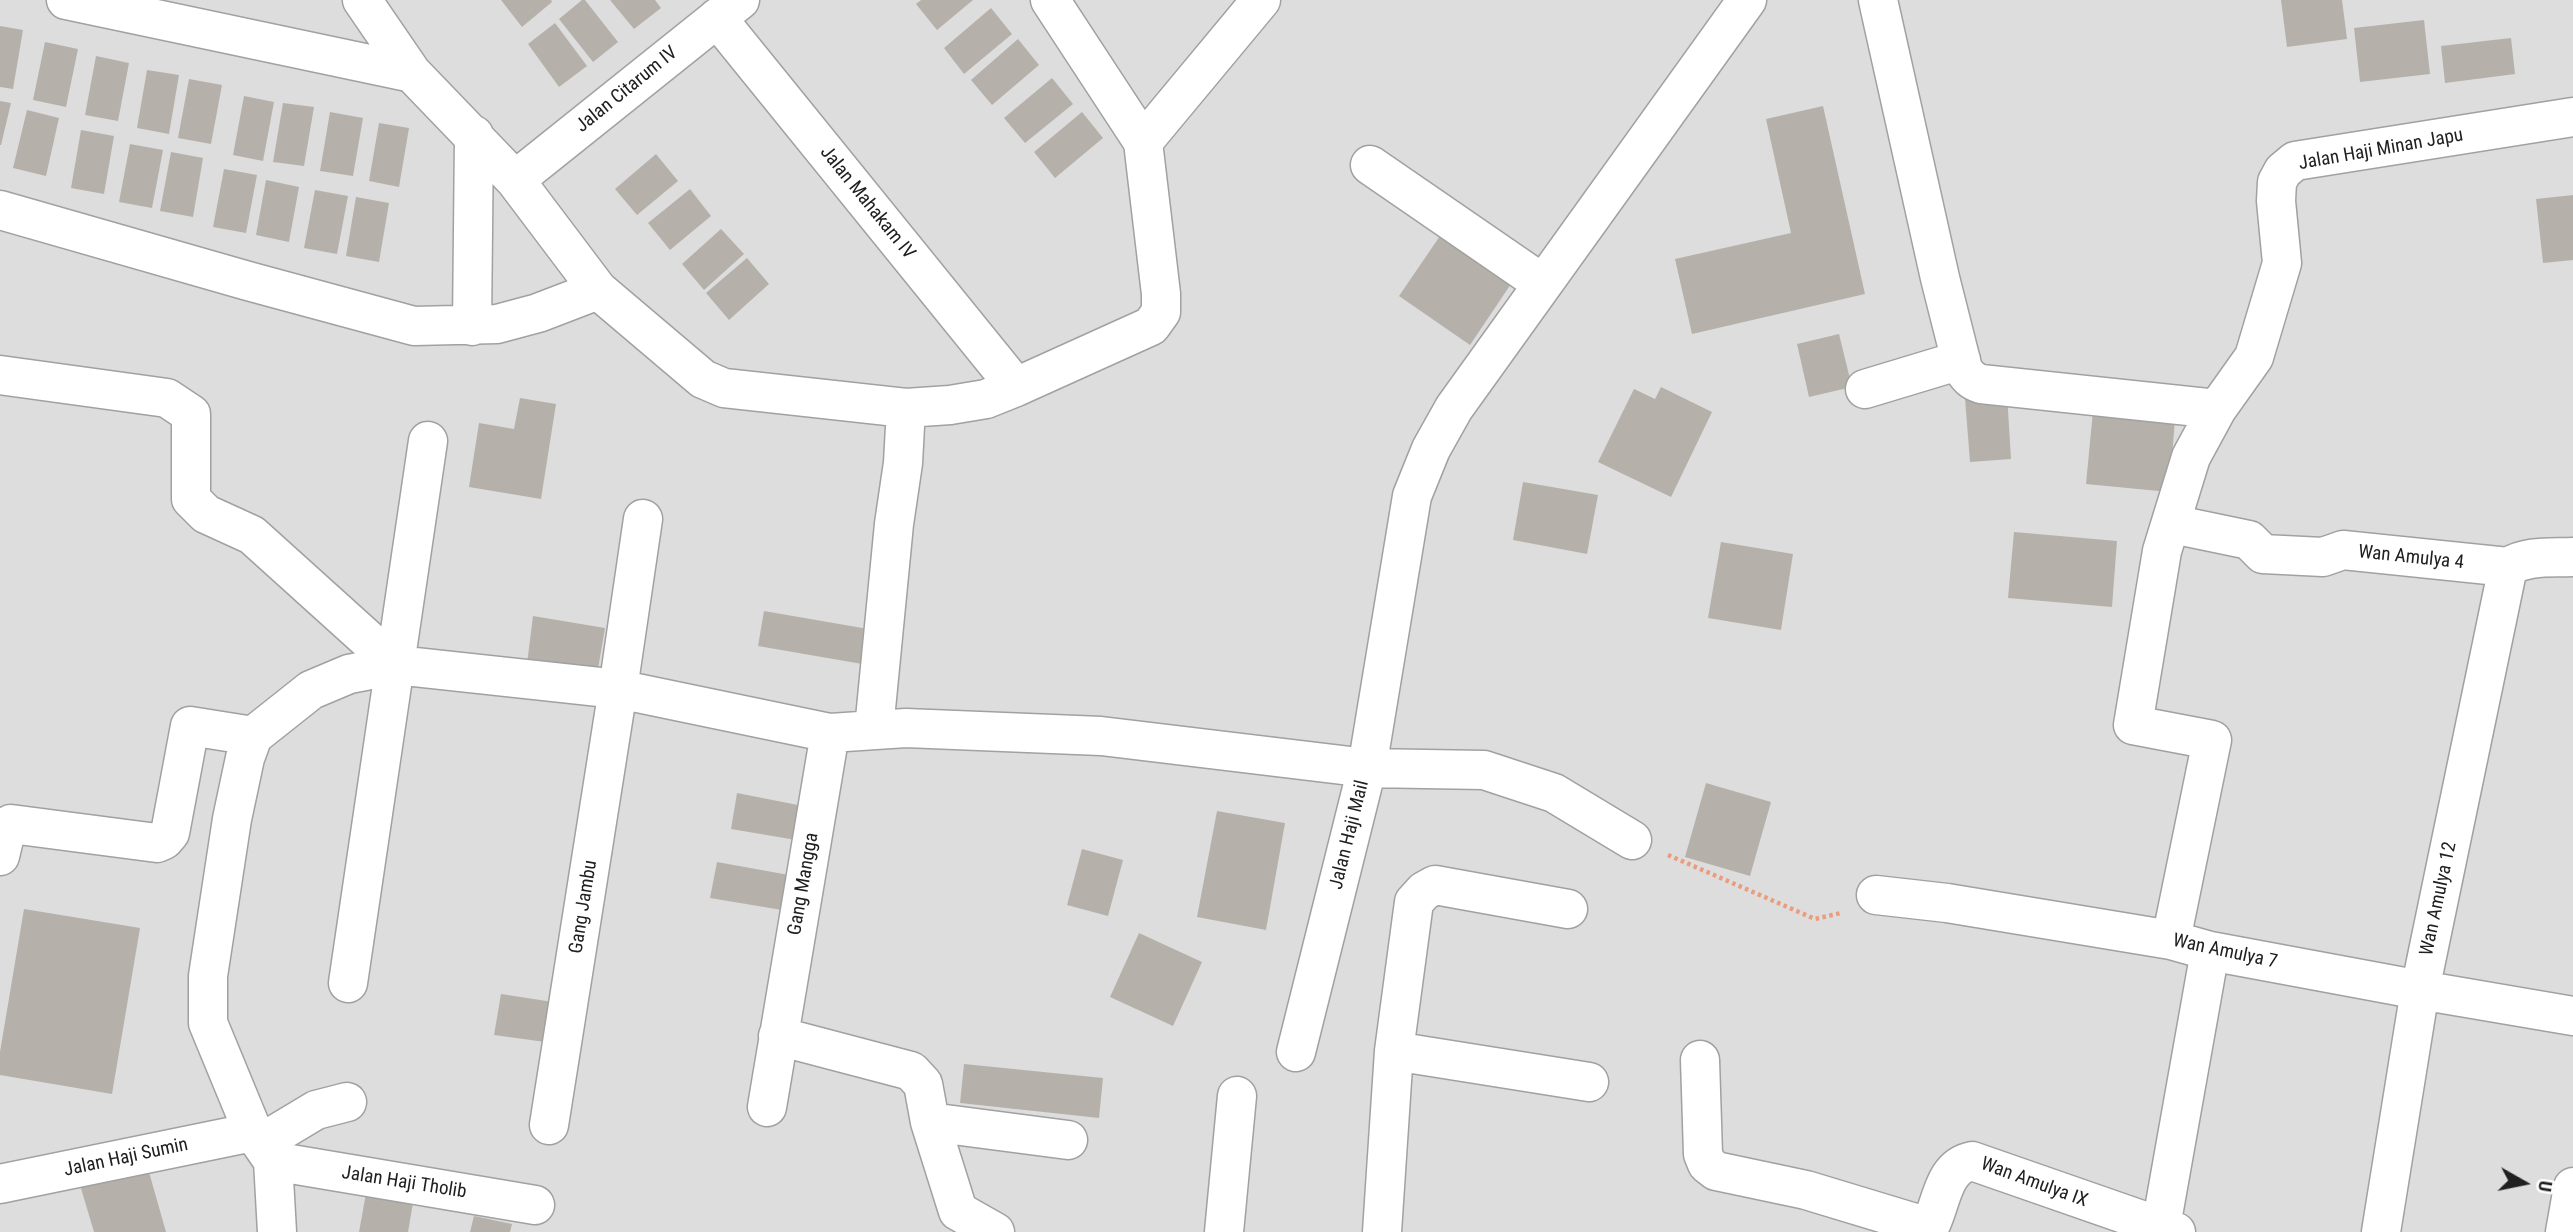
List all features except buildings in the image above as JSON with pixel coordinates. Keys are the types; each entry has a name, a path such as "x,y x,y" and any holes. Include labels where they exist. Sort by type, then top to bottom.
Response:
{"street":[{"path":"66,0 412,73"},
{"path":"362,0 412,73 515,180 598,290 693,371 724,387 906,408 986,399 1151,326 1161,312 1143,142 1050,0"},
{"path":"1143,142 1261,0"},
{"path":"277,1232 262,1145 208,1023 208,976 232,819 245,758 253,736 311,690 349,674 396,665 618,688 830,733 906,728 1101,736 1367,768 1412,496 1431,449 1454,408 1747,0"},
{"path":"1878,0 1940,278 1967,376 1981,384 2217,410 2191,457 2162,551 2133,725 2213,740 2171,940"},
{"name":"Jalan Citarum IV","path":"515,180 729,9"},
{"name":"Jalan Mahakam IV","path":"729,9 1016,387"},
{"name":"Jalan Haji Minan Japu","path":"2217,410 2254,357 2282,263 2276,201 2277,183 2283,171 2295,162 2573,117"},
{"path":"472,326 474,135"},
{"path":"1370,165 1542,284"},
{"path":"0,210 414,326 497,324 538,313 598,290"},
{"path":"1865,389 1961,360"},
{"path":"0,375 167,398 179,404 191,414 191,499 205,514 252,535 396,665"},
{"path":"874,729 894,524 903,463 906,408"},
{"path":"348,984 428,441"},
{"name":"Gang Jambu","path":"549,1125 643,519"},
{"name":"Wan Amulya 4","path":"2172,524 2249,540 2263,554 2323,557 2343,550 2508,568 2520,560 2573,557"},
{"name":"Wan Amulya 12","path":"2381,1232 2420,990 2508,568"},
{"path":"0,856 6,831 11,824 157,843 164,840 170,833 190,726 253,736"},
{"name":"Gang Mangga","path":"766,1107 830,733"},
{"name":"Jalan Haji Mail","path":"1296,1052 1367,768 1484,770 1555,793 1632,840"},
{"path":"1382,1232 1394,1051 1414,902 1424,891 1435,885 1568,909"},
{"name":"Wan Amulya 7","path":"1876,895 1947,903 2171,940 2210,951 2573,1016"},
{"path":"2166,1231 2210,951"},
{"path":"778,1035 911,1071 923,1084 930,1122 958,1210 995,1232"},
{"path":"1394,1051 1589,1082"},
{"name":"Wan Amulya IX","path":"1700,1060 1703,1154 1707,1164 1716,1171 1806,1190 1924,1226 1931,1224 1950,1173 1962,1163 1972,1161 2166,1231"},
{"path":"1224,1232 1237,1096"},
{"path":"262,1145 316,1110 347,1102"},
{"path":"930,1122 1068,1140"},
{"name":"Jalan Haji Sumin","path":"0,1184 262,1145"},
{"name":"Jalan Haji Tholib","path":"262,1145 535,1205"},
{"path":"2565,1232 2573,1187"}],"path":[{"path":"1632,840 1815,919 1851,911 1876,895"}],"shaded area":[{"path":"0,0 2573,0 2573,1232 0,1232"}]}
